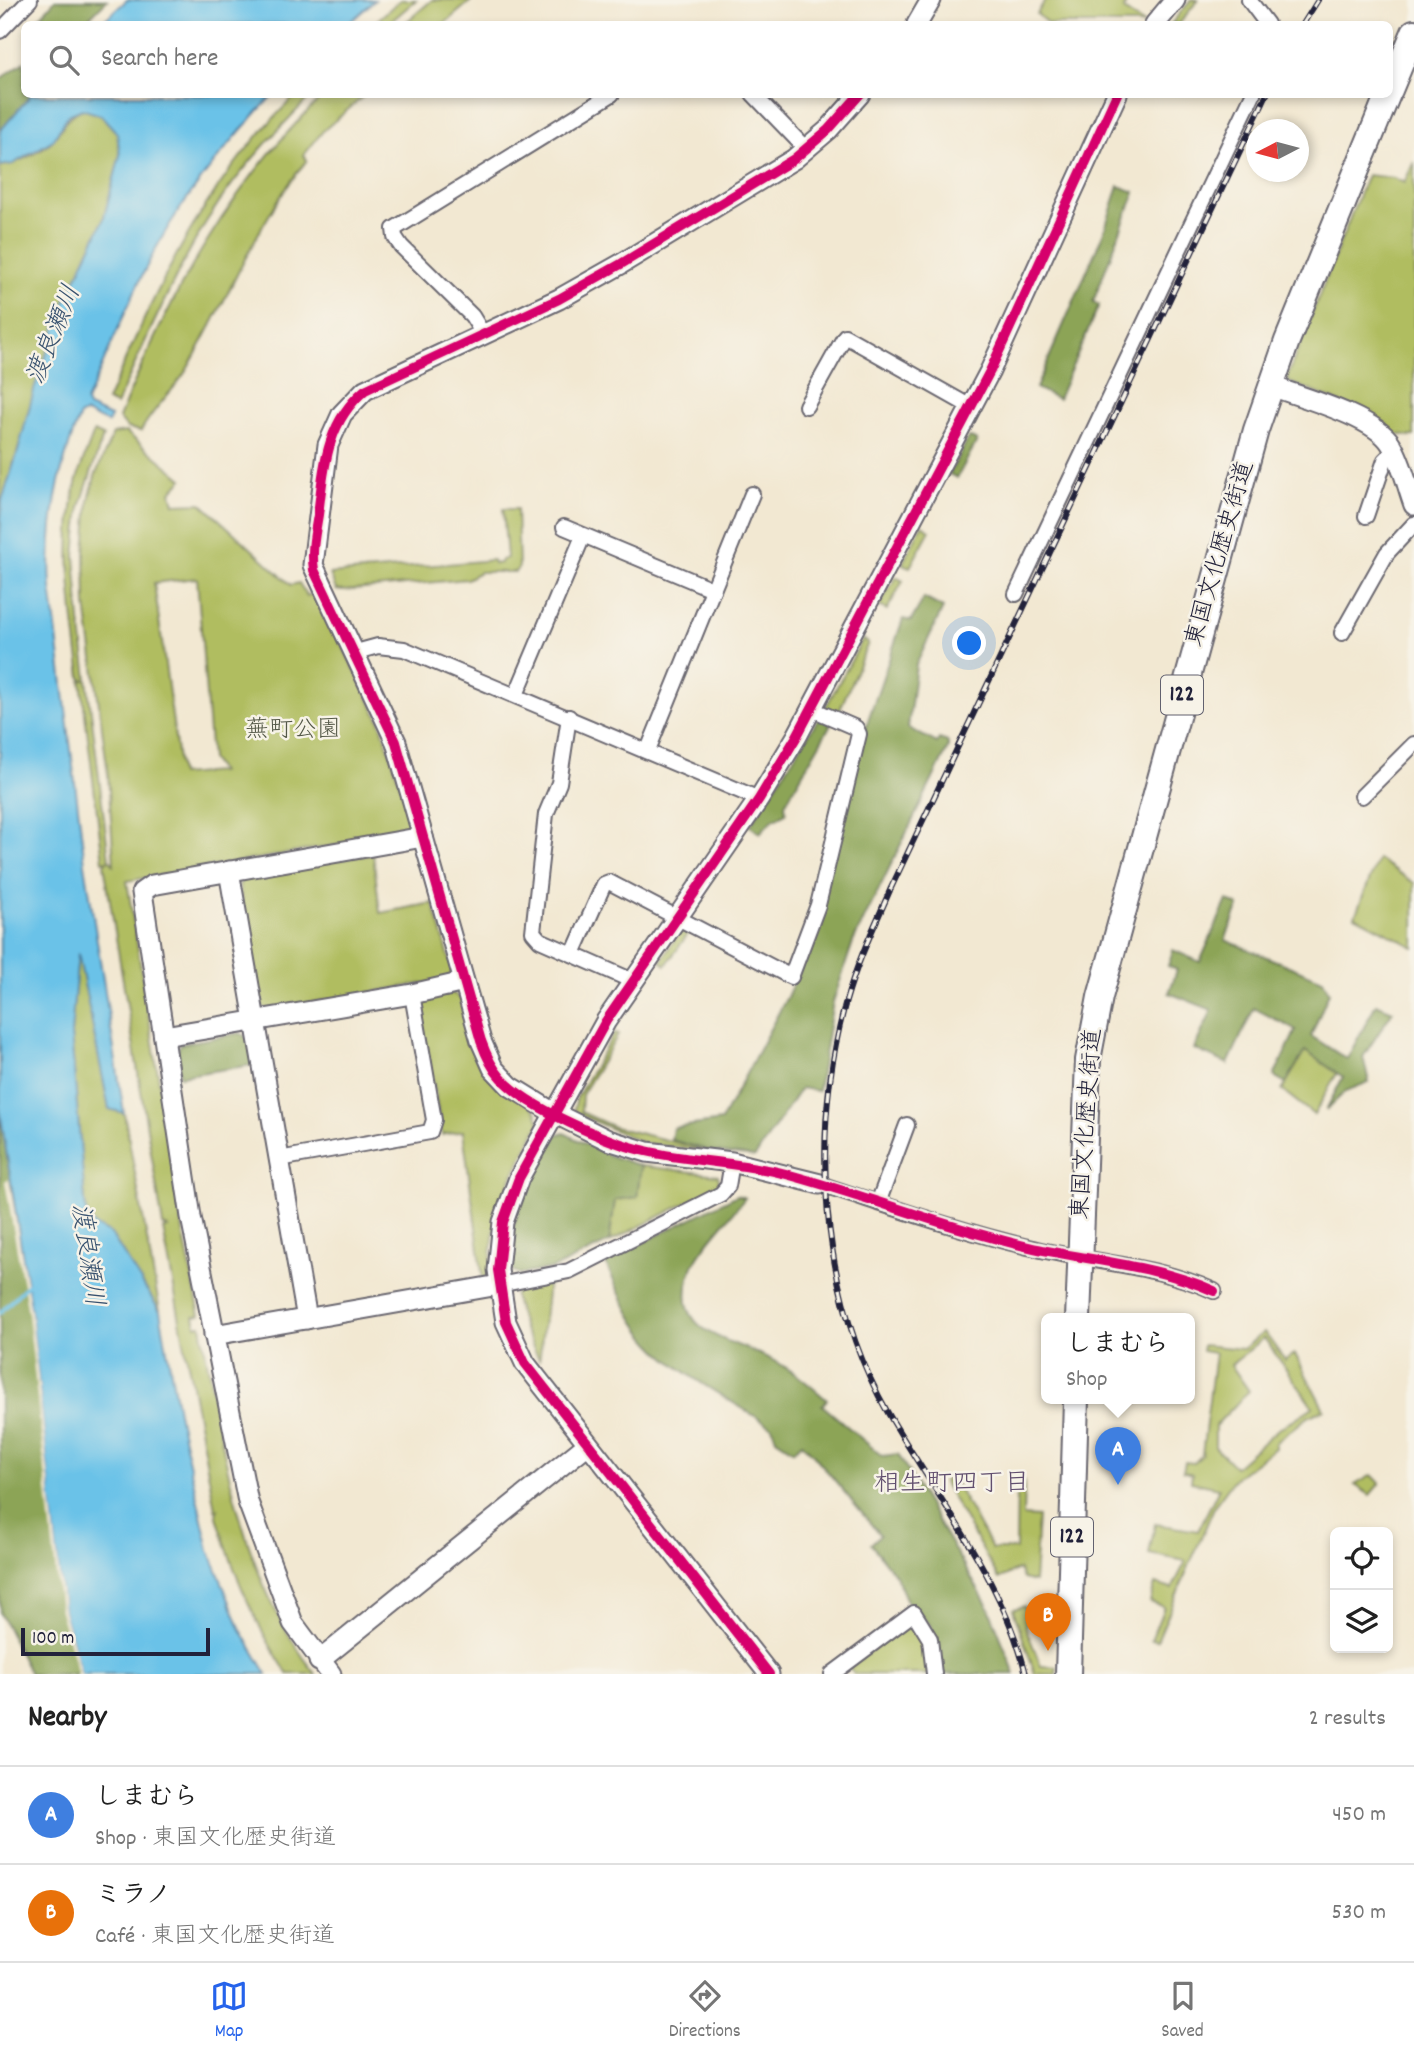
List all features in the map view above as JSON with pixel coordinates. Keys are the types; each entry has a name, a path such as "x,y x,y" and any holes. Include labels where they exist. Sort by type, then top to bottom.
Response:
{"highway":[{"name":"東国文化歴史街道","path":"1393,82 1414,32"},
{"name":"東国文化歴史街道","path":"1078,1313 1088,1060 1096,1014 1231,517 1271,386 1387,98"},
{"name":"122","path":"1068,1674 1076,1404"}],"street":[{"path":"0,32 30,0"},
{"path":"919,21 932,0"},
{"path":"1158,21 1175,0"},
{"path":"1249,0 1264,21"},
{"path":"483,334 472,316 401,246 395,237 394,229 606,98"},
{"path":"757,98 807,150"},
{"path":"856,98 807,150 567,295 365,390 342,414 331,436 322,477 313,565 396,742 464,982 493,1068 510,1086 554,1113 625,1146 666,1155 732,1162 820,1184 958,1228 1080,1258 1175,1274 1214,1291"},
{"path":"769,1674 525,1363 506,1322 499,1285 498,1252 506,1208 519,1178 596,1038 676,916 759,799 812,709 971,407 1115,98"},
{"path":"1016,594 1251,98"},
{"path":"806,406 845,336 971,407"},
{"path":"1271,386 1372,427 1386,438 1394,451 1414,505"},
{"path":"1366,516 1385,460 1394,451"},
{"path":"648,750 752,494"},
{"path":"1342,633 1387,553 1414,524"},
{"path":"564,527 712,589"},
{"path":"516,695 583,536"},
{"path":"356,652 378,646 404,649 759,799"},
{"path":"573,954 604,884 609,882 791,977 818,905 859,734 856,728 812,709"},
{"path":"569,718 559,783 546,814 533,932 540,940 633,981"},
{"path":"1362,796 1414,744"},
{"path":"423,837 152,885 142,892 191,1217 247,1502 293,1623 325,1667 589,1444"},
{"path":"229,871 307,1319"},
{"path":"164,1036 412,994 464,982"},
{"path":"279,1159 430,1132 434,1120 412,994"},
{"path":"877,1203 907,1125"},
{"path":"214,1335 559,1275 609,1253 720,1194 728,1186 732,1162"},
{"path":"832,1674 914,1613 930,1639 934,1674"}],"green space":[{"path":"55,0 107,0 86,21 37,21"},
{"path":"400,0 416,0 392,21 376,21"},
{"path":"432,0 472,0 448,21 408,21"},
{"path":"1045,0 1126,0 1124,10 1140,21 1045,21 1037,14"},
{"path":"1191,0 1198,0 1181,21 1174,21"},
{"path":"21,64 21,98 28,98 0,131 0,79"},
{"path":"293,98 309,98 264,146 220,201 174,281 116,405 107,401 165,276 186,238 208,201 263,130"},
{"path":"321,98 362,98 323,131 304,155 307,160 257,236 181,379 141,431 127,428 119,418 181,286 231,205 259,166"},
{"path":"82,109 101,115 117,133 120,155 103,221 66,300 2,500 0,536 0,166 22,160 37,152"},
{"path":"1414,162 1414,436 1405,436 1380,427 1343,404 1289,382 1287,377 1367,175 1394,178 1404,183"},
{"path":"1119,186 1135,192 1093,302 1099,305 1058,399 1036,388 1103,234"},
{"name":"蕪町公園","path":"94,432 103,436 80,507 75,556 80,621 109,859 114,865 108,774 86,605 85,552 89,500 95,476 113,434 126,432 183,479 171,492 174,504 201,503 291,585 299,583 307,596 316,592 380,721 413,826 408,833 127,881 184,1237 200,1315 194,1316 196,1326 201,1325 226,1462 252,1554 269,1597 290,1638 316,1674 288,1674 254,1616 229,1555 216,1513 218,1509 215,1509 163,1229 169,1228 163,1226 104,864 107,861 103,861 81,681 85,680 81,678 72,605 69,557 72,508 78,477","holes":["197,578 211,759 220,772 180,775 154,583"]},
{"path":"969,437 977,441 957,478 949,474"},
{"path":"503,509 517,509 519,567 515,572 480,572 467,579 336,590 330,574 493,560 494,564 500,563 507,558"},
{"path":"922,525 930,530 910,567 902,564"},
{"path":"896,577 903,581 887,610 879,606"},
{"path":"924,598 943,608 916,665 908,728 937,743 939,739 948,742 948,748 853,942 833,1002 818,1091 801,1088 755,1157 715,1152 671,1140 673,1128 721,1121 787,997 806,954 866,726 903,619 911,621"},
{"path":"863,639 868,643 838,714 824,710"},
{"path":"818,719 831,724 785,804 786,813 772,820 760,833 750,826"},
{"path":"373,854 380,913 433,903 453,970 449,979 268,1010 260,1005 239,885 245,876"},
{"path":"1378,859 1414,883 1414,947 1355,916"},
{"path":"1227,900 1239,906 1225,940 1323,980 1329,992 1311,1036 1347,1059 1376,1004 1393,1011 1363,1057 1369,1082 1346,1091 1326,1110 1343,1077 1305,1051 1286,1083 1274,1076 1296,1030 1254,1008 1228,1064 1194,1049 1212,1010 1169,993 1177,970 1168,966 1173,950 1200,962"},
{"path":"690,931 666,965 661,961 679,933"},
{"path":"78,950 109,1109 124,1113 160,1311 111,1234 94,1225 86,1213 71,1034"},
{"path":"453,993 461,999 476,1052 536,1111 540,1123 505,1194 494,1231 491,1272 483,1280 463,1131 442,1135 420,1006 425,998"},
{"path":"240,1033 248,1038 253,1065 180,1076 177,1052 180,1044"},
{"path":"614,1033 618,1035 582,1095 581,1112 614,1127 715,1152 644,1143 577,1114 574,1109 577,1097"},
{"path":"1305,1051 1337,1073 1314,1115 1282,1090"},
{"path":"0,1111 31,1312 63,1610 81,1674 30,1674 0,1613"},
{"path":"564,1133 608,1155 641,1166 637,1197 615,1200 609,1242 553,1269 519,1274 513,1271 510,1255 515,1219 522,1200 558,1134"},
{"path":"641,1166 718,1175 720,1186 609,1242 615,1200 637,1197"},
{"path":"737,1195 745,1198 709,1241 693,1266 687,1289 688,1307 695,1321 707,1331 790,1370 827,1400 822,1405 882,1456 898,1454 989,1608 1015,1674 943,1674 931,1626 908,1604 896,1576 871,1544 880,1535 813,1454 802,1443 794,1451 776,1439 772,1427 677,1366 651,1343 631,1315 605,1262"},
{"path":"548,1284 539,1359 524,1329 514,1296 518,1289"},
{"path":"1264,1332 1285,1360 1295,1354 1324,1409 1308,1417 1275,1443 1275,1448 1235,1478 1215,1505 1157,1641 1151,1640 1164,1607 1150,1602 1155,1584 1172,1589 1186,1561 1149,1554 1155,1524 1198,1531 1219,1488 1191,1482 1192,1474 1183,1471 1185,1462 1194,1463 1202,1455 1215,1353 1202,1351 1203,1345 1243,1349","holes":["1264,1338 1313,1407 1277,1430 1235,1467 1215,1447 1215,1426 1249,1391 1231,1365"]},
{"path":"1372,1475 1380,1483 1370,1495 1355,1485"},
{"path":"952,1477 992,1549 1016,1549 1017,1481 1024,1481 1023,1516 1038,1517 1034,1582 1023,1579 1019,1569 999,1579 943,1481"},
{"path":"1025,1606 1026,1628 1041,1666 1057,1667 1056,1674 1035,1674 1013,1609"},
{"path":"911,1619 926,1638 928,1674 854,1674 849,1668"}],"water":[{"path":"127,0 375,0 351,21 103,21"},
{"name":"渡良瀬川","path":"28,98 270,98 193,190 170,224 136,289 86,402 88,407 111,417 108,423 86,413 80,415 65,457 55,499 50,564 85,864 124,1113 109,1109 78,953 71,1034 86,1213 94,1225 111,1234 160,1311 180,1423 209,1550 241,1630 267,1674 81,1674 63,1610 31,1312 0,1111 0,536 2,500 35,386 66,300 103,221 120,155 117,133 101,115 82,109 68,115 53,140 13,164 0,166 0,131"}],"pier":[{"path":"9,1179 31,1312 63,1610 81,1674 78,1674 60,1610 28,1312 5,1181"}],"waterway":[{"path":"0,1313 28,1284"}],"railway":[{"path":"1305,21 1318,0"},
{"path":"1026,1674 1015,1638 985,1571 888,1413 865,1366 847,1316 835,1264 825,1157 835,1052 850,986 891,888 1265,98"}],"cycle path":[{"path":"856,98 828,130 794,159 621,264 559,299 365,390 342,417 329,447 314,542 314,570 396,742 481,1041 494,1070 513,1089 548,1112 630,1147 663,1155 786,1174 998,1239 1146,1269 1214,1291"},
{"path":"769,1674 525,1363 506,1322 498,1270 503,1222 519,1178 606,1021 759,799 797,736 990,371 1115,98"}],"place":[{"name":"しまむら","path":"1118,1485"},
{"name":"ミラノ","path":"1048,1651"}],"district":[{"name":"相生町四丁目","path":"952,1484"}]}
